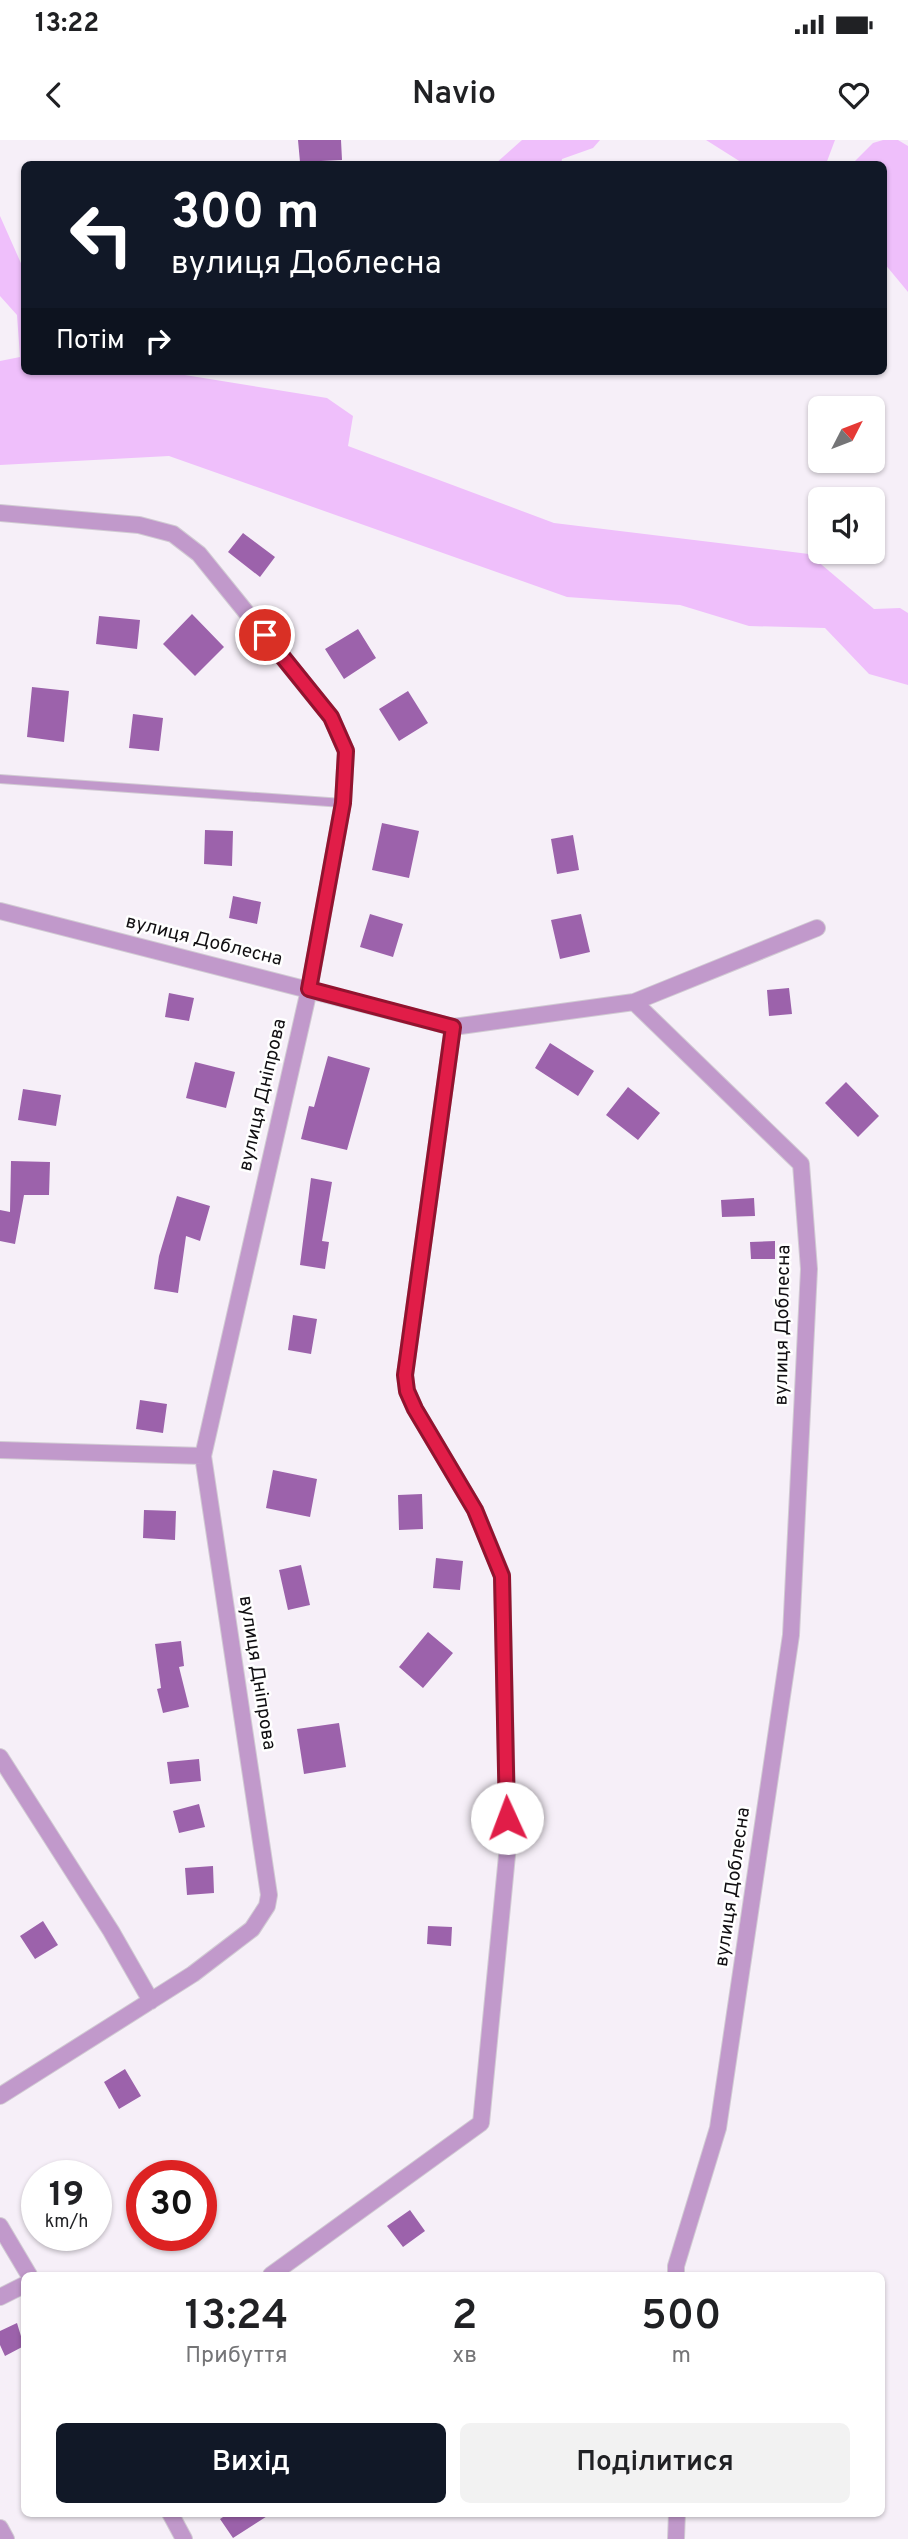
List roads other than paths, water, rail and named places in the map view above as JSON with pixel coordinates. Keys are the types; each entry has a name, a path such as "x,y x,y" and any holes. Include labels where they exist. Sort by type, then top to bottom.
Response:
{"street":[{"name":"вулиця Дніпрова","path":"0,513 139,525 173,534 199,554 331,717 346,751 343,803 309,989 203,1456 269,1895 267,1906 252,1929 193,1974 151,2001"},
{"name":"вулиця Доблесна","path":"0,911 453,1027 634,1002 801,1164 809,1269 791,1635 718,2128 676,2272"},
{"path":"634,1002 817,928"},
{"path":"275,2272 481,2123 508,1845 502,1576 475,1510 415,1409 407,1391 405,1375 453,1027"},
{"path":"0,1450 203,1456"},
{"path":"0,1757 111,1931 151,2001 0,2096"},
{"path":"0,2226 27,2272"},
{"path":"0,2297 21,2286"},
{"path":"172,2517 184,2539"},
{"path":"676,2539 677,2517"},
{"path":"0,2528 6,2539"}],"lane":[{"path":"0,779 343,803"}]}
